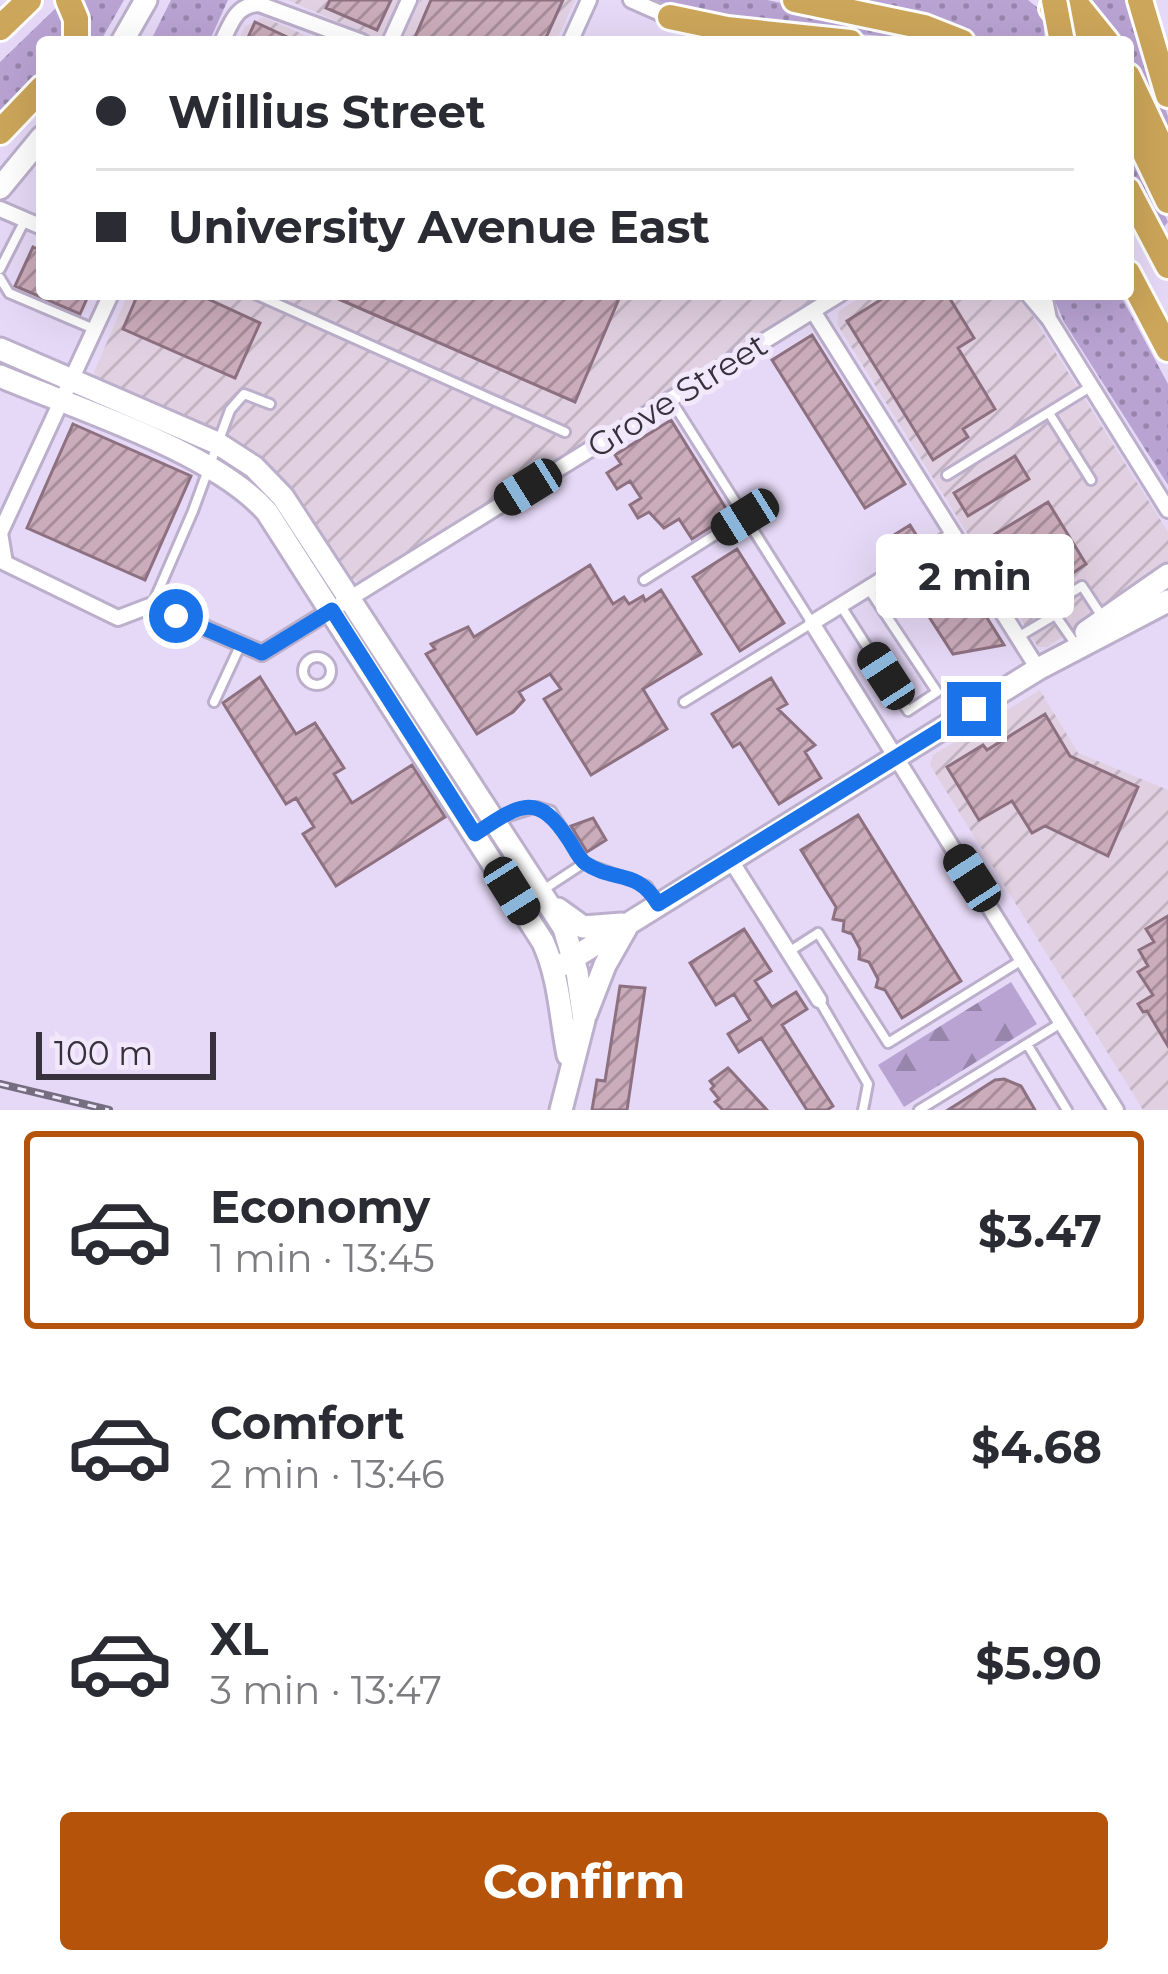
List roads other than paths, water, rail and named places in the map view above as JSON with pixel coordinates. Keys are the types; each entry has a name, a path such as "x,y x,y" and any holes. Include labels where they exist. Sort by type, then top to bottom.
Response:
{"highway":[{"path":"0,28 29,0"},
{"path":"68,0 76,19 76,36"},
{"path":"795,0 947,36"},
{"path":"1044,0 1077,36"},
{"path":"1058,0 1061,36"},
{"path":"1073,0 1102,36"},
{"path":"1140,0 1168,95"},
{"path":"670,17 797,36"},
{"path":"1134,89 1168,161"},
{"path":"0,132 36,94"},
{"path":"1134,130 1168,201"},
{"path":"1134,201 1168,266"},
{"path":"1134,284 1168,349"}],"main road":[{"path":"125,36 146,0"},
{"path":"0,188 36,144"},
{"path":"0,349 67,392 212,454 267,512 341,605 484,828 528,916 564,963 570,1068"},
{"path":"0,376 67,392"},
{"path":"1038,669 1168,575"},
{"path":"564,963 1038,669 1168,601"},
{"path":"484,828 546,897 583,927 628,923"},
{"path":"546,897 584,1020"},
{"path":"561,1110 584,1020 628,923"}],"street":[{"path":"393,36 409,0"},
{"path":"573,36 589,0"},
{"path":"631,0 710,36"},
{"path":"225,36 246,4 270,7 346,36"},
{"path":"0,209 36,225"},
{"path":"108,300 0,533 5,563 118,618 152,604 241,646"},
{"name":"Grove Street","path":"241,646 262,653 830,300"},
{"path":"1033,300 1168,510"},
{"path":"1045,300 1049,319"},
{"path":"813,310 1038,669"},
{"path":"954,535 812,622 1117,1110"},
{"path":"730,860 819,1000"}],"lane":[{"path":"0,269 25,220"},
{"path":"0,278 9,293 95,329"},
{"path":"268,300 565,432"},
{"path":"946,476 1092,386"},
{"path":"152,604 230,410 244,394 270,404"},
{"path":"670,399 812,622 684,702"},
{"path":"1049,412 1091,480"},
{"path":"644,580 745,517"},
{"path":"1073,642 1049,606 1082,586 1103,619"},
{"path":"841,605 908,711 938,692 868,588"},
{"path":"1018,637 1055,615"},
{"path":"214,702 241,646"},
{"path":"484,828 525,809 550,811 584,863 647,886 658,904"},
{"path":"546,897 584,863"},
{"path":"789,951 818,933 889,1043 1024,959"},
{"path":"819,1000 863,1071 868,1084 863,1110"},
{"path":"919,1110 1063,1022"},
{"path":"1027,1044 1067,1110"}],"railway":[{"path":"0,1084 109,1110"}]}
